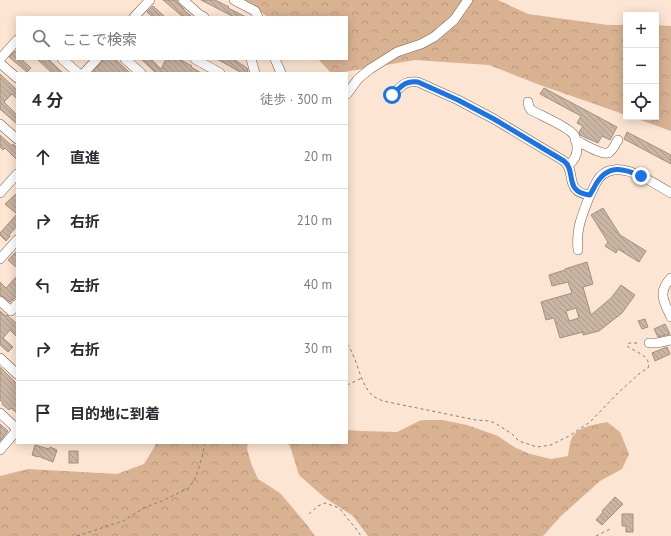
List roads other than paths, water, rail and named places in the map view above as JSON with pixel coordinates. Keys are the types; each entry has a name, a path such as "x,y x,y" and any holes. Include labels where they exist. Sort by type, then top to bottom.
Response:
{"street":[{"path":"138,16 150,0"},
{"path":"183,0 202,16"},
{"path":"234,0 255,11 258,16"},
{"path":"348,93 358,80 370,69 397,52 421,44 434,37 454,20 468,0"},
{"path":"0,59 16,41"},
{"path":"63,60 77,72"},
{"path":"85,72 96,60"},
{"path":"126,60 140,72"},
{"path":"197,60 218,72"},
{"path":"251,60 255,72"},
{"path":"275,60 281,72"},
{"path":"0,62 16,77"},
{"path":"392,95 407,82 412,81 418,82 458,100 494,119 564,161 569,167 571,181 576,189 580,193 590,195"},
{"path":"528,102 529,107 532,110 566,128 573,134 577,147 576,155 574,160 568,165"},
{"path":"1,125 16,138"},
{"path":"575,140 603,153 610,152 618,140"},
{"path":"578,250 578,227 583,209 600,178 607,172 615,170 632,172 671,193"},
{"path":"0,193 16,175"},
{"path":"0,259 16,241"},
{"path":"671,278 663,289 666,306 671,317"},
{"path":"0,301 15,310"},
{"path":"649,343 671,340"},
{"path":"0,358 16,373"},
{"path":"0,414 16,428"},
{"path":"0,450 16,430"}]}
